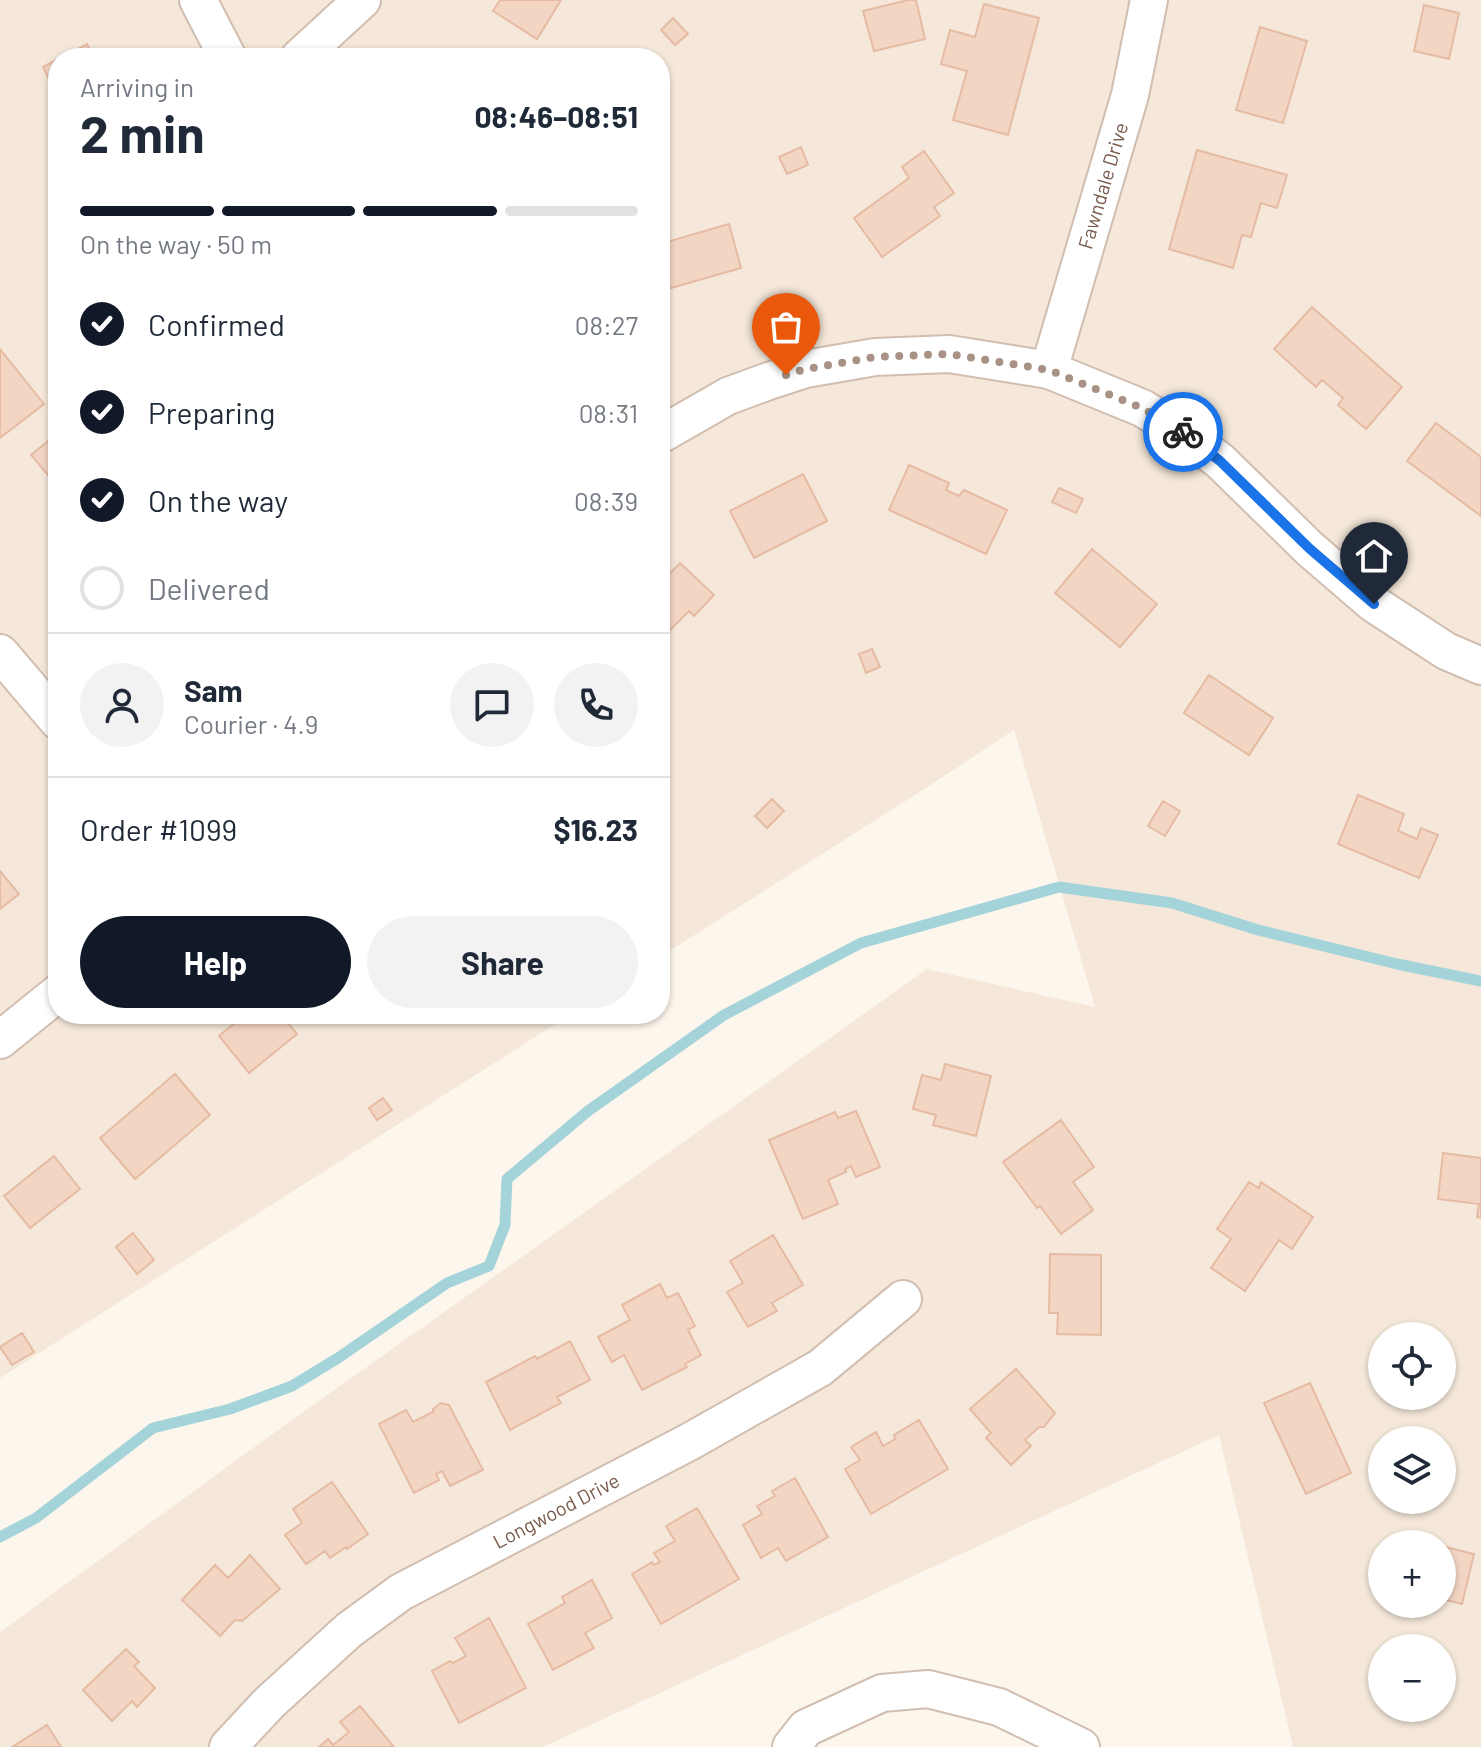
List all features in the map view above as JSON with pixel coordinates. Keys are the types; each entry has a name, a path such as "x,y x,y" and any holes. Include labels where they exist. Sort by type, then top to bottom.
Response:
{"street":[{"path":"198,0 223,48"},
{"path":"310,48 362,0"},
{"name":"Fawndale Drive","path":"1049,370 1130,95 1149,0"},
{"path":"670,429 728,396 766,382 806,369 863,359 949,354 1049,370 1142,408 1182,432 1220,461 1310,549 1374,604 1446,651 1481,666"},
{"path":"0,653 48,709"},
{"path":"0,1040 48,1001"},
{"name":"Longwood Drive","path":"228,1747 269,1703 349,1630 401,1592 689,1442 820,1368 903,1299"},
{"path":"791,1747 806,1728 882,1693 928,1689 999,1707 1081,1747"}],"shaded area":[{"path":"0,0 1481,0 1481,1747 1293,1747 1219,1435 543,1747 0,1747 0,1632 278,1430 927,969 1095,1007 1014,730 670,951 670,48 48,48 48,1024 555,1024 0,1378"}],"building":[{"path":"500,0 561,0 537,39 493,11"},
{"path":"916,0 925,39 874,51 863,11"},
{"path":"984,4 1039,18 1008,135 953,120 967,71 941,64 950,30 975,37"},
{"path":"1424,5 1459,13 1449,59 1414,51"},
{"path":"673,18 688,34 675,45 661,30"},
{"path":"1260,27 1307,41 1283,123 1236,110"},
{"path":"801,147 808,165 787,174 779,157"},
{"path":"1197,150 1287,175 1277,208 1261,203 1251,237 1242,235 1233,268 1169,249"},
{"path":"924,151 954,193 934,207 940,216 882,257 854,218 909,178 902,167"},
{"path":"729,224 741,268 670,288 670,241"},
{"path":"1312,307 1402,387 1366,429 1338,405 1343,398 1322,380 1316,387 1274,349"},
{"path":"0,349 44,404 0,438"},
{"path":"1436,423 1481,457 1481,516 1407,461"},
{"path":"48,441 48,475 31,455"},
{"path":"909,465 949,483 946,490 959,496 964,490 1007,510 986,554 889,510"},
{"path":"803,474 827,521 754,558 730,511"},
{"path":"1059,488 1083,499 1076,513 1052,502"},
{"path":"1092,549 1157,604 1120,647 1055,593"},
{"path":"680,563 714,595 694,616 689,611 670,630 670,574"},
{"path":"872,649 880,667 866,673 859,654"},
{"path":"1209,675 1273,718 1249,755 1184,713"},
{"path":"1358,795 1404,814 1398,831 1417,839 1421,828 1438,835 1419,878 1338,844"},
{"path":"772,799 784,811 767,828 755,816"},
{"path":"1163,801 1180,811 1165,836 1148,826"},
{"path":"0,871 19,894 0,909"},
{"path":"234,1024 289,1024 297,1034 249,1073 219,1036"},
{"path":"945,1064 991,1076 976,1136 933,1125 936,1115 913,1109 922,1075 941,1080"},
{"path":"175,1074 210,1115 135,1179 100,1138"},
{"path":"383,1098 392,1110 377,1120 369,1108"},
{"path":"856,1111 880,1167 856,1177 851,1166 845,1169 846,1172 828,1180 838,1204 803,1219 769,1140 835,1112 838,1118"},
{"path":"1061,1120 1094,1167 1073,1182 1093,1210 1061,1234 1003,1162"},
{"path":"1443,1153 1481,1158 1481,1218 1477,1217 1479,1204 1438,1199"},
{"path":"54,1156 80,1189 30,1228 4,1196"},
{"path":"1249,1182 1259,1188 1261,1182 1313,1217 1292,1249 1279,1240 1245,1291 1211,1268 1231,1239 1217,1229"},
{"path":"133,1233 154,1260 137,1274 116,1247"},
{"path":"773,1235 803,1285 772,1303 777,1311 748,1327 727,1292 743,1283 730,1261"},
{"path":"1050,1254 1101,1255 1101,1335 1057,1334 1058,1313 1049,1313"},
{"path":"660,1284 667,1298 678,1293 695,1326 688,1330 701,1355 685,1364 687,1367 642,1390 624,1355 612,1362 598,1337 630,1320 622,1305"},
{"path":"22,1333 34,1352 12,1365 0,1347"},
{"path":"570,1341 590,1380 557,1397 561,1403 510,1430 486,1382"},
{"path":"1016,1369 1055,1413 1044,1427 1039,1427 1025,1440 1031,1446 1011,1465 986,1438 991,1433 970,1409"},
{"path":"1310,1383 1351,1473 1306,1494 1264,1403"},
{"path":"441,1403 449,1405 483,1470 450,1486 442,1471 436,1474 439,1480 414,1493 379,1424 406,1410 413,1422 433,1412"},
{"path":"919,1420 948,1469 871,1514 845,1469 860,1460 851,1447 876,1432 883,1446 895,1439 894,1435"},
{"path":"795,1478 828,1537 786,1561 778,1548 761,1558 743,1525 762,1514 757,1506 775,1496 772,1491"},
{"path":"332,1482 368,1534 330,1558 325,1551 306,1564 285,1535 302,1523 293,1509"},
{"path":"697,1508 739,1579 661,1624 632,1574 652,1562 654,1565 660,1562 654,1553 675,1541 666,1526"},
{"path":"1456,1550 1474,1554 1462,1604 1456,1602"},
{"path":"250,1555 280,1589 242,1621 235,1620 220,1636 182,1600 215,1565 228,1578"},
{"path":"592,1580 612,1618 585,1633 594,1648 553,1670 528,1624 565,1603 562,1597"},
{"path":"489,1618 526,1688 459,1723 432,1671 466,1656 455,1638"},
{"path":"126,1649 139,1662 134,1666 155,1688 137,1707 132,1701 112,1721 83,1690"},
{"path":"360,1706 394,1747 319,1747 328,1739 333,1745 349,1732 340,1722"},
{"path":"47,1725 61,1747 12,1747"}],"waterway":[{"path":"0,1537 36,1518 153,1428 230,1409 292,1386 447,1283 489,1266 505,1225 507,1179 588,1111 724,1015 861,943 1059,887 1172,903 1258,930 1481,981"}],"way so far":[{"path":"786,375 875,357 949,354 1049,370 1142,408 1183,432"}],"route":[{"path":"1183,432 1220,461 1310,549 1374,604"}]}
